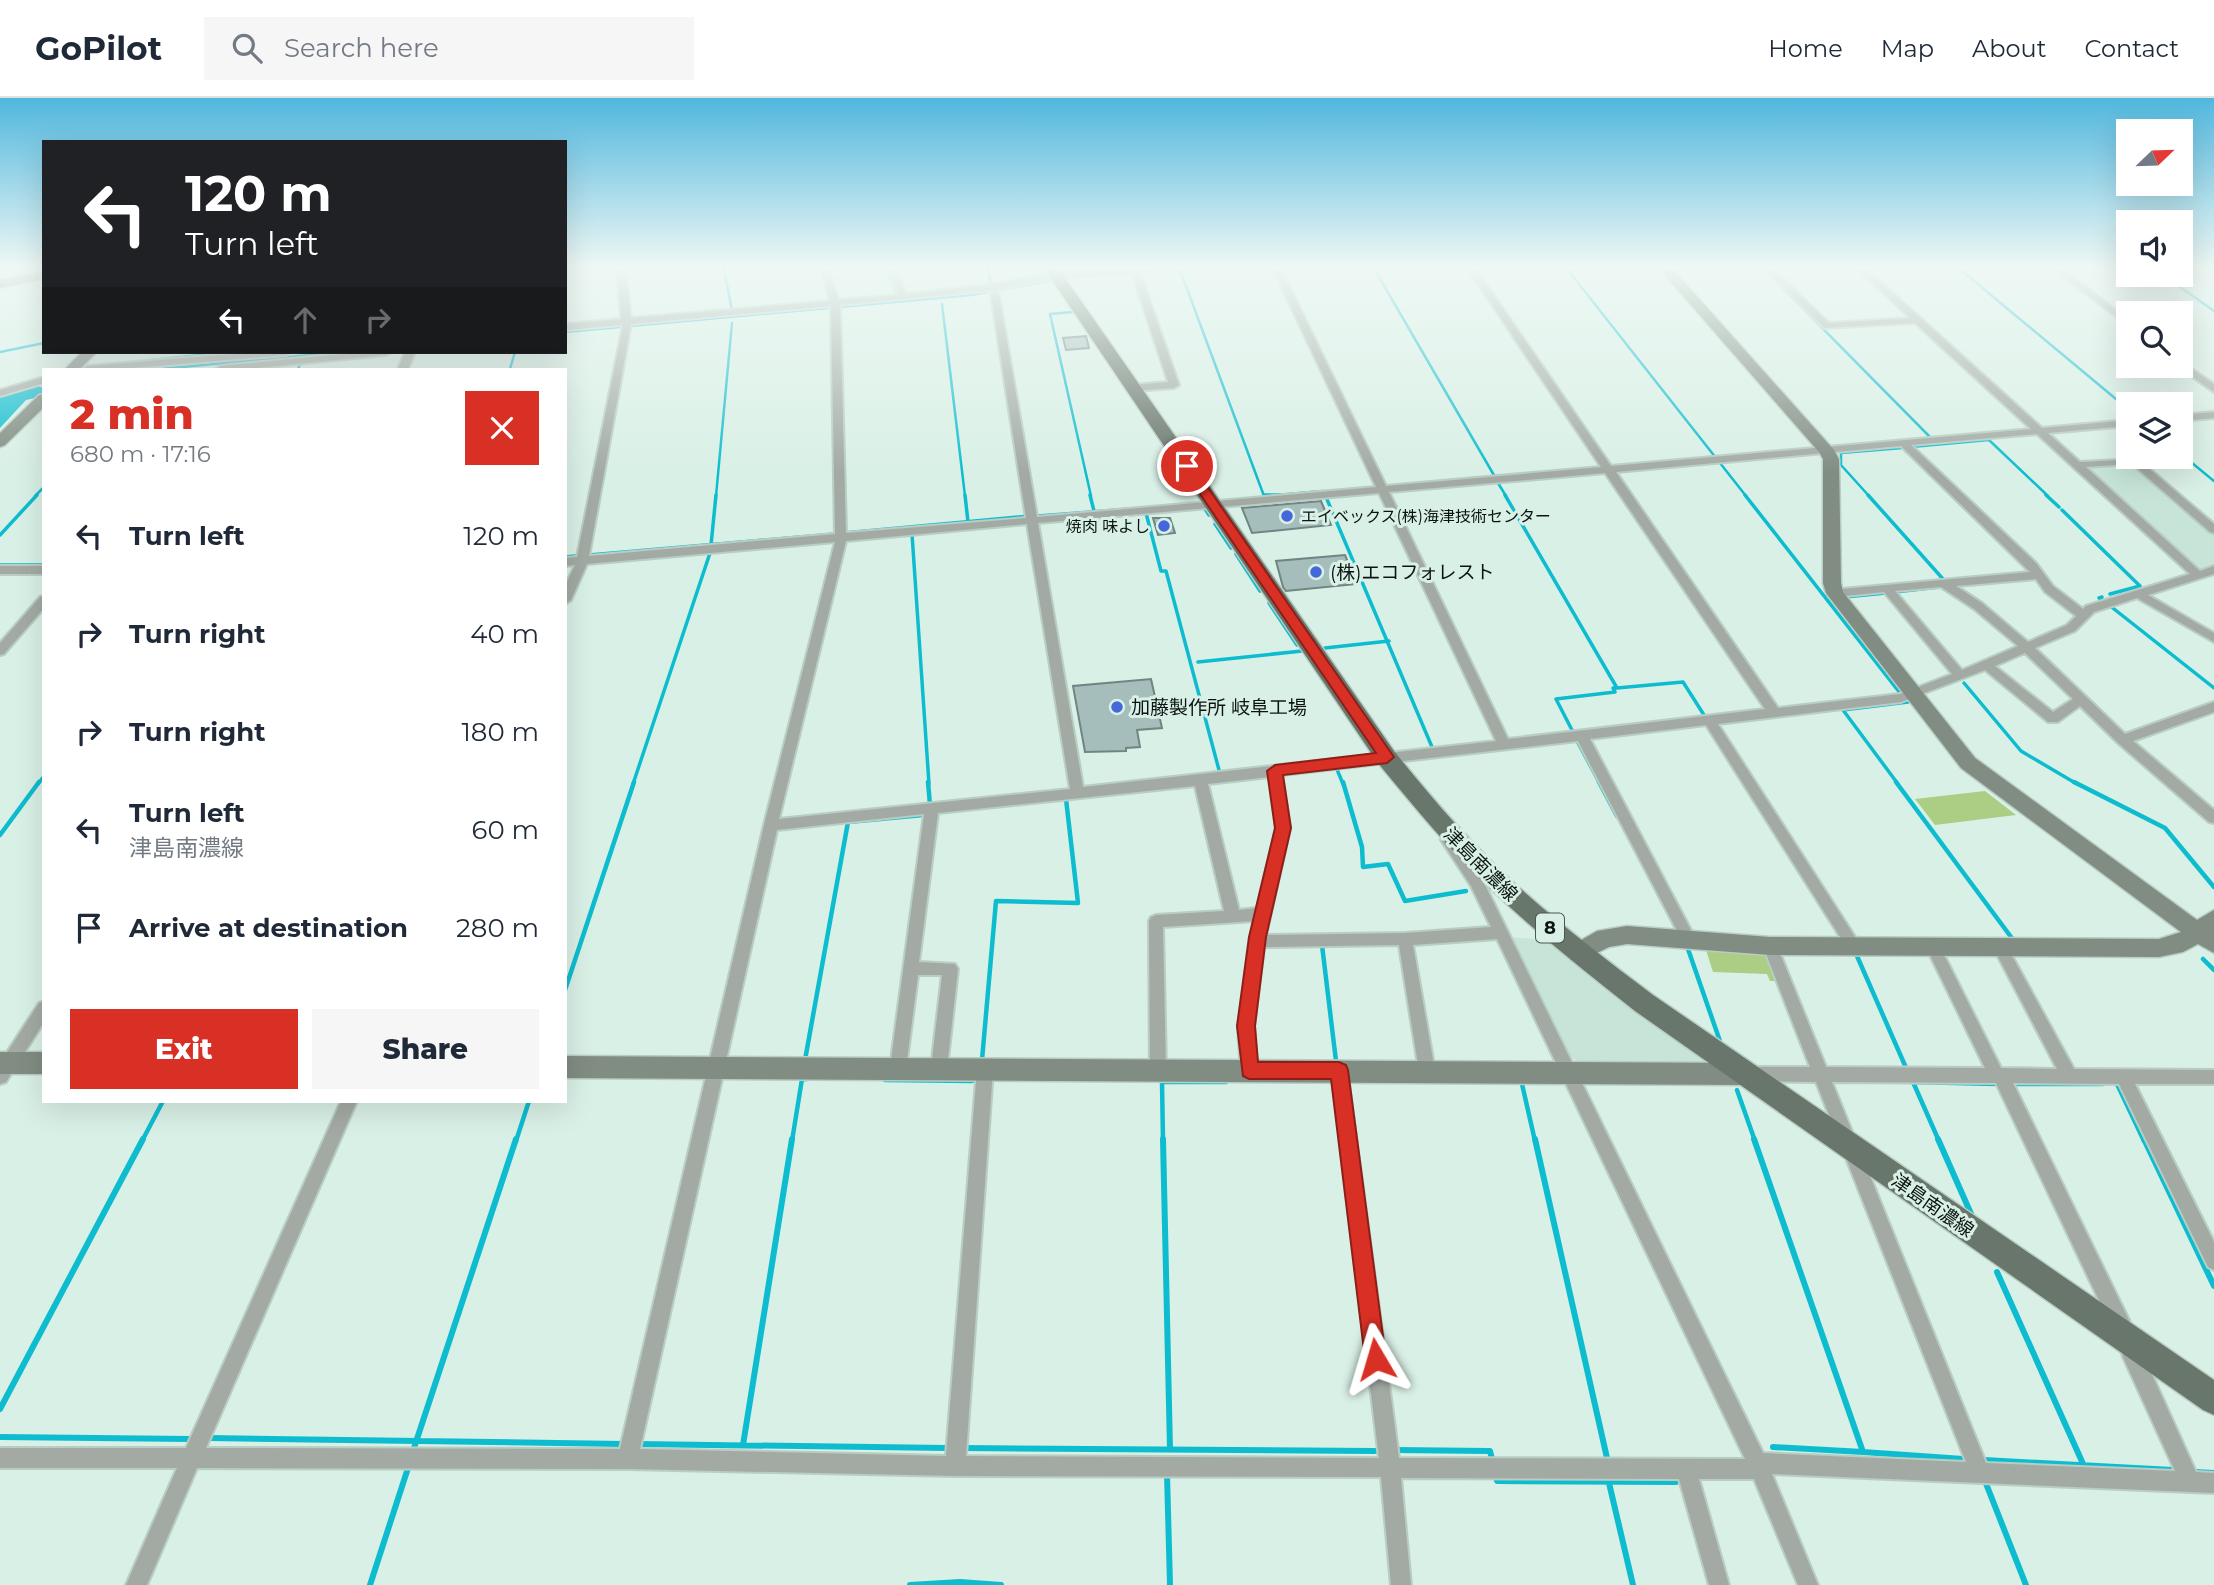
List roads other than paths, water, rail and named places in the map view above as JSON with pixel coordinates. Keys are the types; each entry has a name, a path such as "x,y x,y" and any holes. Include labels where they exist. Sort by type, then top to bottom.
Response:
{"main road":[{"name":"津島南濃線","path":"1097,334 1387,757 1433,815 1503,887 1579,953 1745,1074 2214,1399"}],"street":[{"path":"567,595 582,561 625,334"},
{"path":"628,1459 771,825 841,539 837,334"},
{"path":"1002,334 1077,793"},
{"path":"1133,388 1174,385 1157,334"},
{"path":"1308,334 1504,744"},
{"path":"1516,334 1774,712"},
{"path":"1723,334 1826,450 1831,459 1832,583 1835,593 1968,762 1991,782 2209,932"},
{"path":"1933,334 2198,575"},
{"path":"73,368 88,354"},
{"path":"146,354 148,364"},
{"path":"100,368 263,354"},
{"path":"231,368 367,354"},
{"path":"2193,374 2214,389"},
{"path":"0,393 42,381"},
{"path":"3,438 42,402"},
{"path":"2193,417 2214,415"},
{"path":"567,562 2116,424"},
{"path":"1903,443 2038,575 2049,589 2082,615"},
{"path":"2076,465 2134,461 2214,530"},
{"path":"0,570 42,570"},
{"path":"771,825 1200,780 1913,694 2071,628 2090,609 2214,570"},
{"path":"1835,593 2038,575"},
{"path":"1943,583 1978,606 2025,646 2079,701 2214,818"},
{"path":"1887,589 1960,676"},
{"path":"2138,594 2214,638"},
{"path":"0,652 42,602"},
{"path":"1985,664 2053,719 2079,701"},
{"path":"2123,740 2214,707"},
{"path":"1709,720 1854,947"},
{"path":"1581,734 1689,940"},
{"path":"1249,1071 1246,1026 1257,941 1283,828 1275,771"},
{"path":"1200,780 1233,916"},
{"path":"898,1068 932,808"},
{"path":"1433,815 1477,883 1758,1466 1808,1585"},
{"path":"1158,1071 1156,921 1264,915"},
{"path":"1579,953 1605,938 1628,935 1770,946 2159,948 2183,943 2209,932"},
{"path":"1257,941 1405,939 1500,933"},
{"path":"1405,939 1427,1071"},
{"path":"1770,946 1980,1473"},
{"path":"1933,947 2128,1339 2132,1357 2190,1482"},
{"path":"2000,947 2069,1076"},
{"path":"911,968 950,968 939,1068"},
{"path":"3,1068 42,1011"},
{"path":"3,1068 42,1063"},
{"path":"567,1067 2214,1077"},
{"path":"955,1466 985,1069"},
{"path":"1339,1070 1390,1468 1401,1585"},
{"path":"2123,1076 2214,1261"},
{"path":"136,1585 348,1103"},
{"path":"0,1458 628,1459 955,1466 1390,1468 1686,1469 1758,1466 2214,1483"},
{"path":"1686,1469 1718,1585"}],"water":[{"path":"42,383 39,387 42,387 42,396 26,400 0,428 0,396"}],"waterway":[{"path":"716,496 731,334"},
{"path":"946,334 965,496"},
{"path":"1055,334 1091,496"},
{"path":"1204,334 1264,496 1276,495"},
{"path":"1412,334 1495,477"},
{"path":"1619,334 1716,458"},
{"path":"1829,334 1931,438"},
{"path":"2038,334 2116,399"},
{"path":"0,352 42,343"},
{"path":"152,360 210,354"},
{"path":"172,368 320,354"},
{"path":"510,368 514,354"},
{"path":"298,368 300,364"},
{"path":"1912,447 1989,440 2048,496"},
{"path":"1869,496 1841,465 1841,453 1903,448"},
{"path":"1720,463 1746,496"},
{"path":"2193,464 2214,481"},
{"path":"1498,483 1506,496"},
{"path":"35,496 42,489"},
{"path":"1276,495 1323,491"},
{"path":"0,535 37,495"},
{"path":"711,545 716,495"},
{"path":"965,495 968,522"},
{"path":"1090,495 1094,511"},
{"path":"1264,495 1276,495"},
{"path":"1505,495 1617,688"},
{"path":"1745,495 1900,693"},
{"path":"1868,495 1943,579"},
{"path":"2046,495 2059,507"},
{"path":"1326,497 1387,641"},
{"path":"1038,516 1144,508"},
{"path":"1205,509 1209,515"},
{"path":"2062,510 2140,586 2110,594"},
{"path":"1146,513 1161,571 1166,571 1219,770"},
{"path":"968,522 1029,516"},
{"path":"844,533 968,522"},
{"path":"1215,524 1231,548"},
{"path":"711,545 835,534"},
{"path":"912,534 929,784"},
{"path":"589,555 711,545"},
{"path":"633,784 710,553"},
{"path":"1236,554 1260,591"},
{"path":"567,557 575,556"},
{"path":"0,565 42,565"},
{"path":"1895,592 1939,587"},
{"path":"1845,597 1886,593"},
{"path":"2102,597 2099,598 2102,600"},
{"path":"1269,603 1297,645"},
{"path":"2109,605 2214,688"},
{"path":"1325,648 1387,641"},
{"path":"1387,641 1432,747"},
{"path":"1198,662 1302,651"},
{"path":"1617,688 1683,682 1704,715"},
{"path":"1964,683 2021,751 2077,784"},
{"path":"1573,732 1556,699 1615,692 1613,688 1617,688"},
{"path":"1898,784 1843,710 1908,702"},
{"path":"1577,741 1600,784"},
{"path":"1336,767 1343,784"},
{"path":"38,784 42,779"},
{"path":"0,835 39,782"},
{"path":"567,984 634,782"},
{"path":"928,782 930,805"},
{"path":"1343,782 1362,847 1363,867 1388,864 1405,901 1466,891"},
{"path":"1599,782 1617,816"},
{"path":"1896,782 2014,941"},
{"path":"2074,782 2165,828 2214,887"},
{"path":"982,1060 996,901 1078,903 1066,799"},
{"path":"805,1060 848,822 923,815 925,812"},
{"path":"1322,945 1336,1061"},
{"path":"1688,949 1722,1047"},
{"path":"1857,956 1907,1070"},
{"path":"2203,959 2214,970"},
{"path":"792,1141 802,1079 807,1079"},
{"path":"885,1080 972,1081"},
{"path":"1163,1141 1162,1082 1226,1082"},
{"path":"1913,1082 1997,1084"},
{"path":"1913,1082 1939,1141"},
{"path":"1522,1084 1535,1141"},
{"path":"2011,1084 2103,1084"},
{"path":"2117,1084 2144,1141"},
{"path":"1737,1090 1755,1141"},
{"path":"142,1141 162,1103"},
{"path":"516,1141 528,1103"},
{"path":"0,1409 143,1139"},
{"path":"416,1441 516,1139"},
{"path":"743,1445 792,1139"},
{"path":"1163,1139 1170,1449"},
{"path":"1535,1139 1607,1458"},
{"path":"1754,1139 1863,1452"},
{"path":"1938,1139 1972,1216"},
{"path":"2144,1139 2214,1286"},
{"path":"1997,1272 2084,1465"},
{"path":"0,1437 190,1439"},
{"path":"209,1438 416,1441"},
{"path":"413,1451 416,1441"},
{"path":"416,1441 623,1444"},
{"path":"637,1444 947,1448"},
{"path":"1773,1447 1863,1452"},
{"path":"963,1448 1375,1451"},
{"path":"1394,1450 1490,1451 1492,1459"},
{"path":"1863,1452 1963,1459"},
{"path":"1984,1460 2084,1465"},
{"path":"2084,1465 2173,1470"},
{"path":"370,1585 408,1468"},
{"path":"2194,1472 2214,1473"},
{"path":"1167,1474 1170,1585"},
{"path":"1496,1476 1497,1481 1676,1482"},
{"path":"1985,1481 2026,1585"},
{"path":"1609,1483 1633,1585"},
{"path":"910,1585 960,1582 1001,1585"}],"place":[{"name":"エイベックス(株)海津技術センター","path":"1287,516"},
{"name":"焼肉 味よし","path":"1164,526"},
{"name":"(株)エコフォレスト","path":"1316,572"},
{"name":"加藤製作所 岐阜工場","path":"1117,707"}]}
